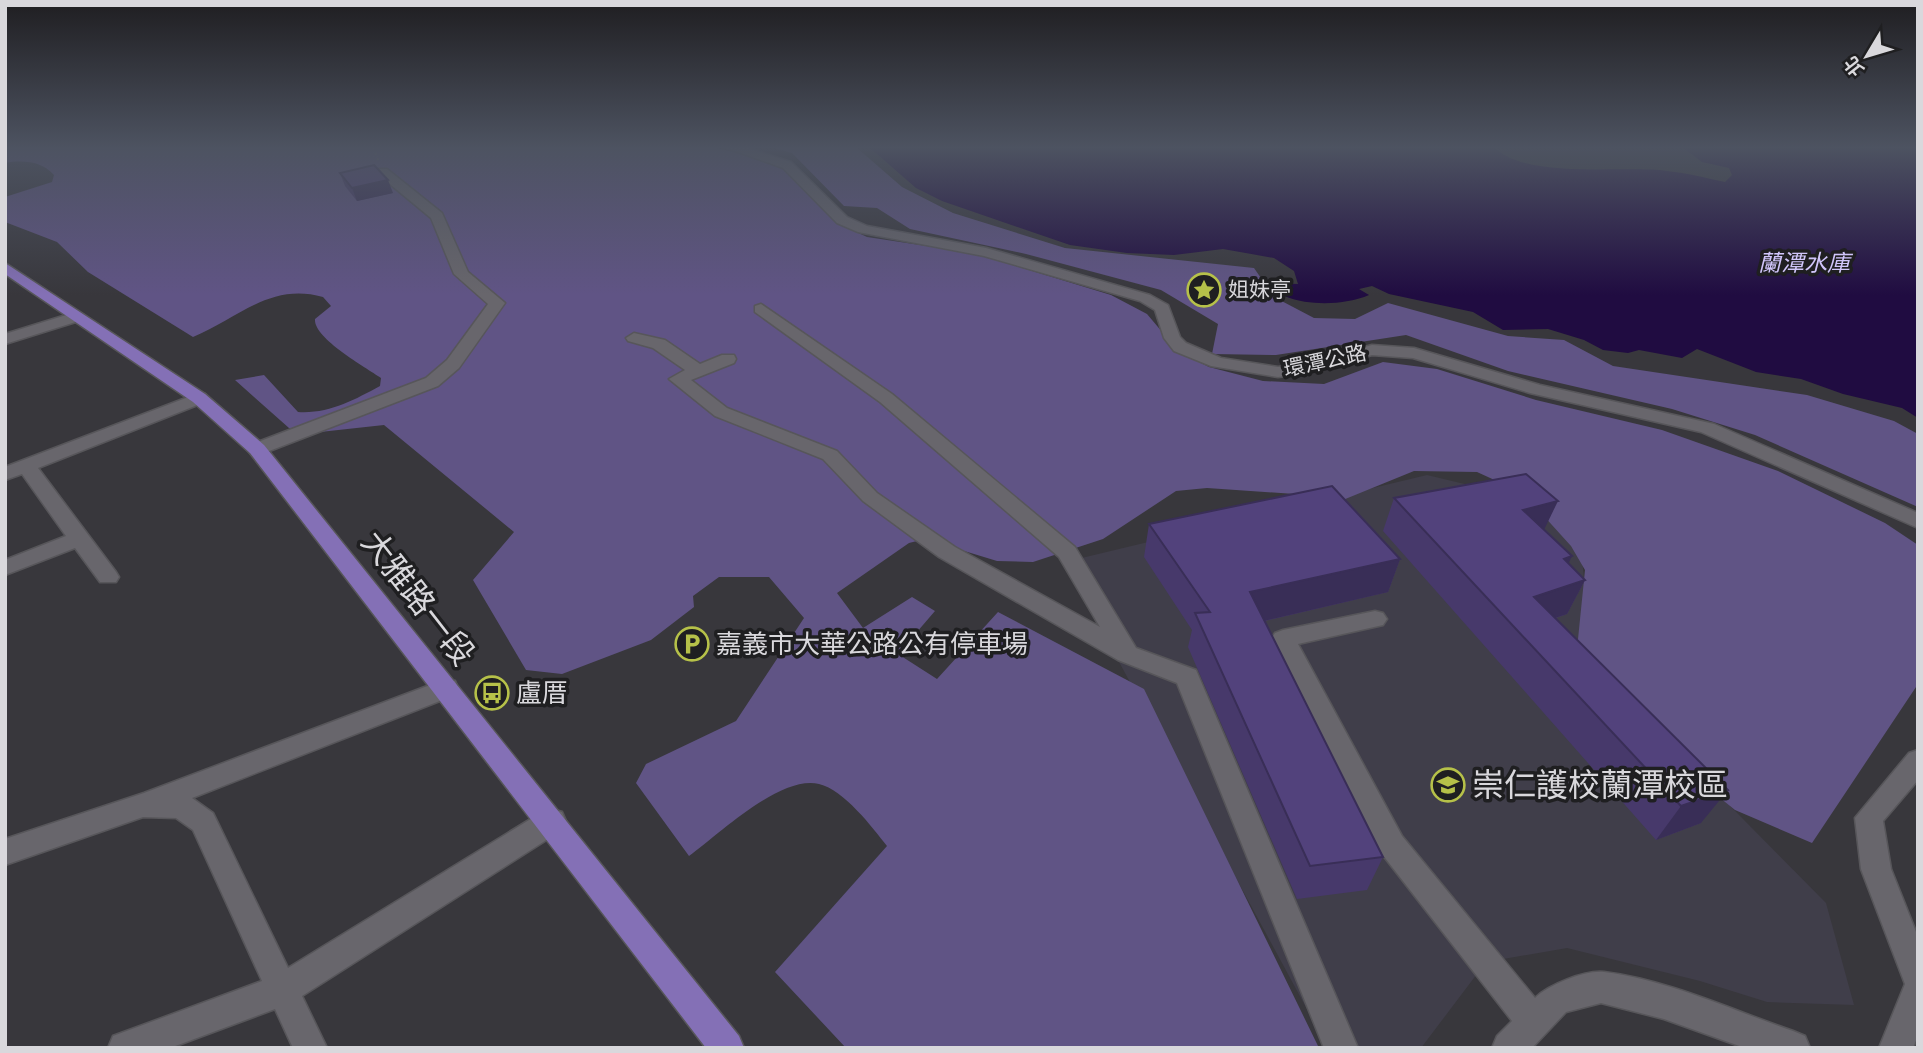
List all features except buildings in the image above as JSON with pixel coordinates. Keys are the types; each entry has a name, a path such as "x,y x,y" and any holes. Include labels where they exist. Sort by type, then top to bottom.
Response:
{"main road":[{"name":"大雅路一段","path":"5,267 199,398 257,449 552,821 727,1048"}],"street":[{"path":"257,449 432,382 453,364 497,303 461,274 437,216 413,196"},
{"name":"環潭公路","path":"818,196 842,220 863,229 986,252 1144,299 1162,308 1172,338 1180,347 1217,362 1278,372 1303,369 1372,349 1414,354 1536,389 1707,428 1918,521"},
{"path":"761,309 886,398 1067,552 1127,654"},
{"path":"5,339 76,317"},
{"path":"634,338 659,344 698,371"},
{"path":"728,359 678,379 721,412 830,456 870,497 947,552 1127,654 1187,677 1341,1048"},
{"path":"5,474 199,398"},
{"path":"26,466 108,577"},
{"path":"5,568 80,538"},
{"path":"1375,619 1283,639 1392,845 1534,1022"},
{"path":"5,852 143,805 446,688"},
{"path":"1918,761 1869,818 1876,869 1918,978"},
{"path":"143,805 182,806 203,822 310,1048"},
{"path":"125,1048 282,990 552,821"},
{"path":"1509,1048 1557,999 1601,987 1664,1003 1793,1048"},
{"path":"1896,1048 1918,991"}],"shaded area":[{"path":"814,196 839,224 867,237 973,253 1111,295 1147,314 1179,352 1209,367 1263,381 1324,384 1383,362 1437,369 1536,400 1662,430 1778,471 1885,523 1918,545 1918,684 1812,843 1735,810 1636,730 1577,649 1585,570 1571,546 1523,493 1477,472 1414,471 1333,504 1295,494 1207,488 1176,491 1103,539 1033,562 997,561 925,539 909,543 837,593 863,628 912,597 935,611 898,654 937,679 998,612 1144,689 1319,1048 846,1048 775,972 887,846 881,838 857,810 838,794 819,784 803,784 786,788 751,808 689,856 636,783 646,764 736,721 804,618 769,577 719,577 693,596 694,607 651,640 562,674 526,670 473,580 514,532 384,425 320,432 289,428 235,380 264,375 298,412 331,408 380,386 381,378 322,335 315,319 331,306 323,297 287,294 270,298 193,337 88,272 57,242 5,222 5,197"},
{"path":"834,196 920,196 953,213 1065,248 1254,268 1274,297 1314,318 1355,319 1388,303 1508,336 1564,340 1613,366 1807,395 1894,421 1918,434 1918,507 1755,435 1672,409 1508,371 1406,335 1276,355 1212,354 1218,324 1161,290 1026,254 910,229 877,208 844,206"},
{"name":"崇仁護校蘭潭校區","path":"1427,475 1527,499 1581,549 1593,667 1826,903 1854,1005 1767,1002 1700,981 1567,948 1486,962 1421,1048 1328,1048 1065,562"}],"water":[{"name":"蘭潭水庫","path":"932,196 1918,196 1918,418 1902,408 1843,394 1801,379 1756,372 1697,349 1682,358 1639,350 1628,353 1603,350 1584,340 1548,329 1503,330 1473,312 1389,294 1372,286 1359,289 1369,295 1350,301 1317,303 1296,300 1282,295 1270,283 1298,284 1294,271 1274,258 1223,249 1174,255 1127,253 1070,245"}],"place":[{"name":"姐妹亭","path":"1204,290"},
{"name":"嘉義市大華公路公有停車場","path":"692,644"},
{"name":"盧厝","path":"492,693"},
{"name":"崇仁護校蘭潭校區","path":"1448,785"}]}
